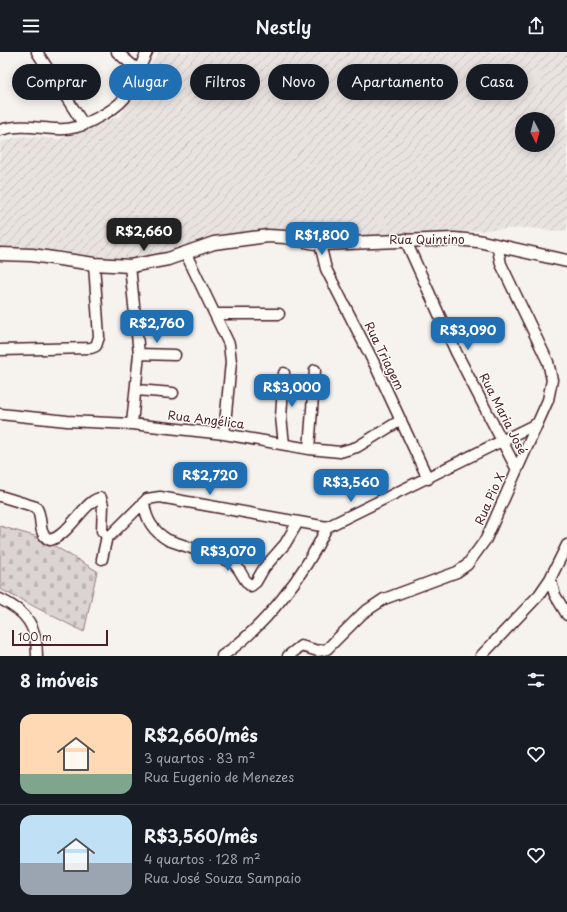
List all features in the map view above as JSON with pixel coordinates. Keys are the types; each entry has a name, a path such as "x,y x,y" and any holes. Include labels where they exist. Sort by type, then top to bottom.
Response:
{"main road":[{"name":"Rua Quintino","path":"0,254 32,255 94,264 130,266 149,264 186,254 214,243 268,236 285,237 320,244 346,244 360,241 405,239 454,239 497,245 567,261"}],"street":[{"path":"37,52 84,125"},
{"path":"117,52 131,64"},
{"path":"142,64 147,52"},
{"path":"0,130 12,126 67,129 84,125 108,113 123,100"},
{"name":"Rua Maria José","path":"405,239 456,352 517,470"},
{"name":"Rua Triagem","path":"320,244 326,269 428,479"},
{"name":"Rua Pio X","path":"288,656 301,646 322,651 327,649 373,605 384,599 445,578 467,565 486,539 538,423 551,390 550,371 502,264 497,245"},
{"path":"186,254 226,335 231,353 224,434"},
{"path":"0,350 91,348 96,346 99,338 94,264"},
{"path":"130,266 139,354 137,390 132,424"},
{"path":"216,314 279,314"},
{"path":"139,354 175,355"},
{"path":"308,449 315,370"},
{"path":"284,373 281,417 284,444"},
{"path":"137,390 173,393"},
{"name":"Rua Angélica","path":"0,414 67,421 132,424 224,434 308,449 340,452 349,450 400,420"},
{"path":"107,536 111,535 147,499 160,497 327,527 428,479 538,423"},
{"path":"0,496 36,507 41,515 42,533 45,538 50,540 60,536 93,502 101,498 103,504 102,531 104,535 107,536"},
{"path":"144,503 147,518 154,531 159,535 168,540 232,562 238,566 248,584 251,586 256,582 264,568 285,544 298,522"},
{"path":"222,656 249,635 286,593 312,556 327,527"},
{"path":"102,559 107,536"},
{"path":"480,655 516,622 539,595 550,579 567,545"},
{"path":"550,579 555,596 567,615"},
{"path":"0,599 20,610 29,620 34,632 37,656"},
{"path":"326,656 335,646 337,638"}],"shaded area":[{"path":"159,52 567,52 567,230 556,231 528,228 366,237 330,227 315,226 295,228 280,233 222,235 159,257 127,261 101,260 30,248 0,247 0,142 21,136 59,139 120,116 130,100 182,100 182,64 152,64"}],"green space":[{"path":"0,526 41,538 97,571 84,632 0,589"}]}
